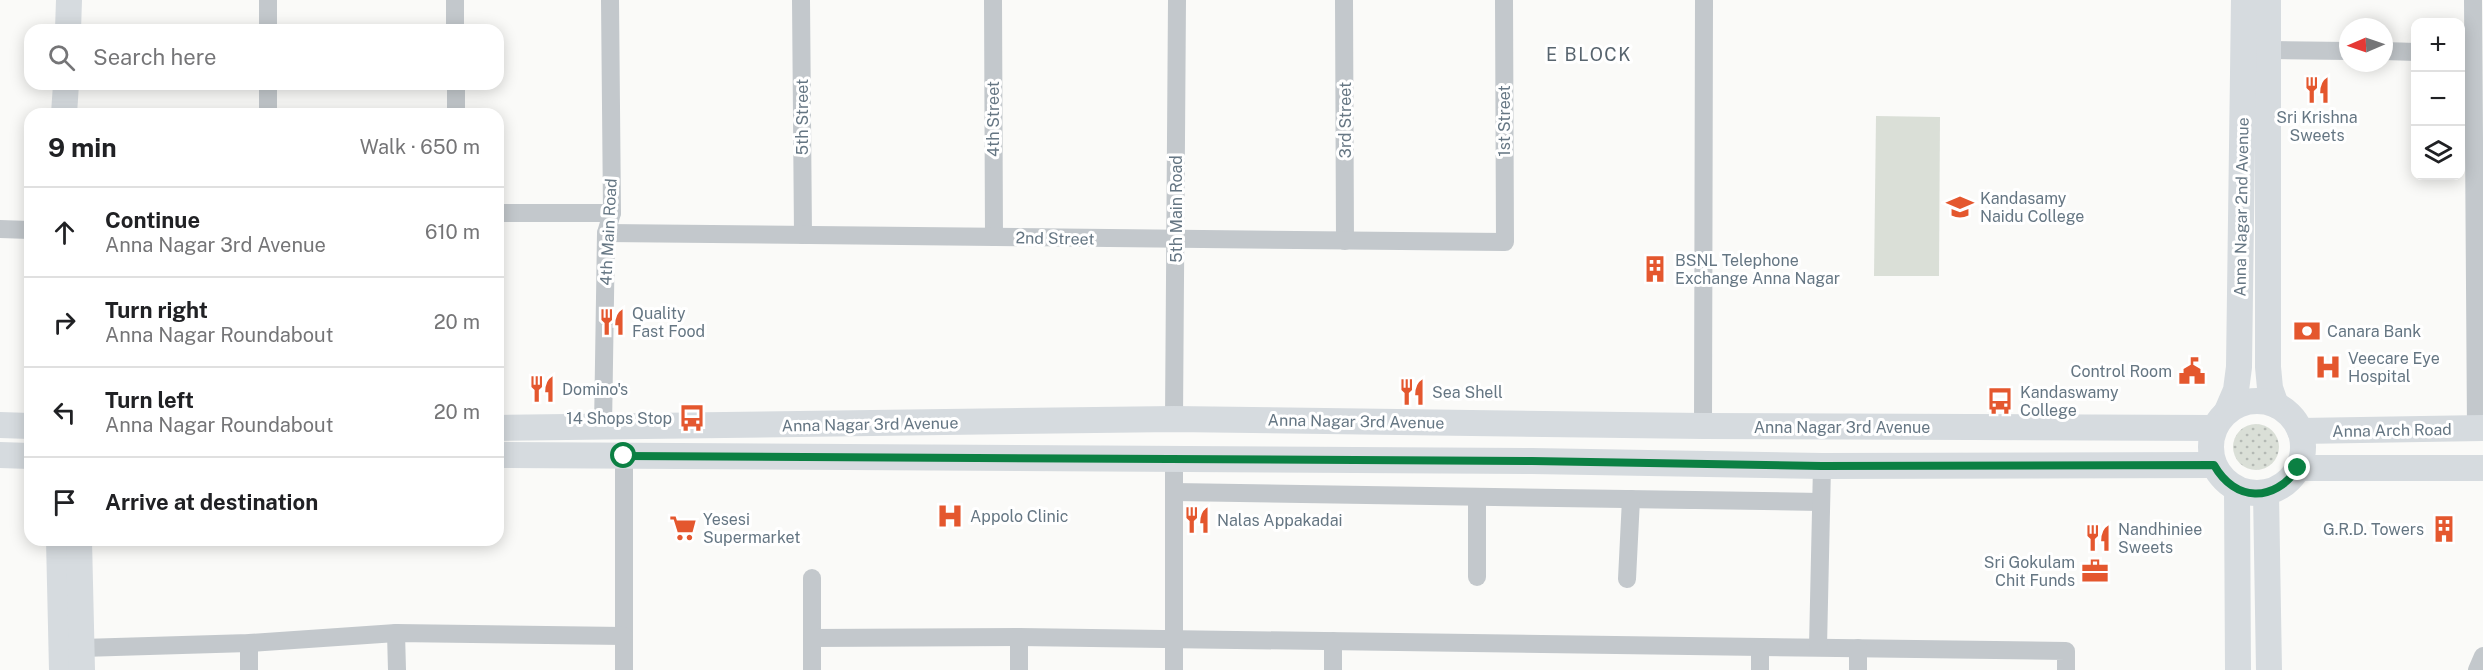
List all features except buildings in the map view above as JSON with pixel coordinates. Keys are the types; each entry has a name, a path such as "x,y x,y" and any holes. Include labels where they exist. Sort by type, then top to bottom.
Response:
{"main road":[{"path":"68,24 69,0"},
{"name":"Anna Nagar 2nd Avenue","path":"2221,420 2236,390 2239,367 2244,0"},
{"name":"Anna Nagar 2nd Avenue","path":"2268,0 2268,367 2270,388 2276,405"},
{"path":"65,108 66,90"},
{"path":"2309,468 2303,450 2310,431 2276,405 2260,401 2245,402 2221,420 2210,446 2214,465 2227,483 2251,494 2266,493 2309,468 2483,468"},
{"name":"Anna Nagar 3rd Avenue","path":"504,428 1174,419 1703,426 2221,420"},
{"path":"0,424 24,426"},
{"name":"Anna Arch Road","path":"2310,431 2479,428"},
{"path":"0,455 24,456"},
{"name":"Anna Nagar 3rd Avenue","path":"504,455 1822,466 2214,465"},
{"path":"2237,489 2238,670"},
{"path":"2266,493 2269,670"},
{"path":"58,546 62,670"},
{"path":"79,546 82,659"}],"street":[{"path":"268,0 268,24"},
{"path":"455,0 455,24"},
{"name":"4th Main Road","path":"603,428 606,233 612,213 610,0"},
{"name":"5th Street","path":"801,0 803,235"},
{"name":"4th Street","path":"993,0 994,237"},
{"name":"5th Main Road","path":"1174,419 1177,0"},
{"name":"3rd Street","path":"1344,0 1345,241"},
{"name":"1st Street","path":"1504,0 1505,242"},
{"path":"1703,426 1704,0"},
{"path":"2472,0 2479,428"},
{"path":"2268,50 2339,51"},
{"path":"2393,51 2411,52"},
{"path":"268,90 268,108"},
{"path":"456,90 456,108"},
{"path":"504,213 612,213"},
{"path":"0,229 24,230"},
{"name":"2nd Street","path":"606,233 1505,242"},
{"path":"624,456 624,670"},
{"path":"1174,459 1174,670"},
{"path":"1818,647 1822,466"},
{"path":"1174,492 1821,502"},
{"path":"1477,497 1477,578"},
{"path":"1627,579 1631,499"},
{"path":"812,578 812,670"},
{"path":"82,659 249,643 396,633 624,636"},
{"path":"396,633 397,670"},
{"path":"1019,637 1019,670"},
{"path":"812,638 1019,637 2066,651 2066,670"},
{"path":"1333,641 1333,670"},
{"path":"249,643 249,670"},
{"path":"1760,648 1760,670"},
{"path":"1858,648 1858,670"}],"shaded area":[{"path":"1876,116 1940,117 1939,276 1874,276"},
{"path":"2256,424 2272,431 2279,447 2272,463 2256,470 2240,463 2233,447 2240,431"}],"place":[{"name":"Sri Krishna Sweets","path":"2317,90"},
{"name":"Kandasamy Naidu College","path":"1960,207"},
{"name":"BSNL Telephone Exchange Anna Nagar","path":"1655,269"},
{"name":"Quality Fast Food","path":"612,322"},
{"name":"Canara Bank","path":"2307,331"},
{"name":"Veecare Eye Hospital","path":"2328,367"},
{"name":"Control Room","path":"2192,371"},
{"name":"Domino's","path":"542,389"},
{"name":"Sea Shell","path":"1412,392"},
{"name":"Kandaswamy College","path":"2000,401"},
{"name":"14 Shops Stop","path":"692,418"},
{"name":"Appolo Clinic","path":"950,516"},
{"name":"Nalas Appakadai","path":"1197,520"},
{"name":"Yesesi Supermarket","path":"683,528"},
{"name":"G.R.D. Towers","path":"2444,529"},
{"name":"Nandhiniee Sweets","path":"2098,538"},
{"name":"Sri Gokulam Chit Funds","path":"2095,571"}],"district":[{"name":"E BLOCK","path":"1589,55"}],"route":[{"path":"624,456 1532,461 1822,466 2214,465 2219,475 2227,483 2251,494 2266,493 2276,489 2285,484 2298,468"}]}
